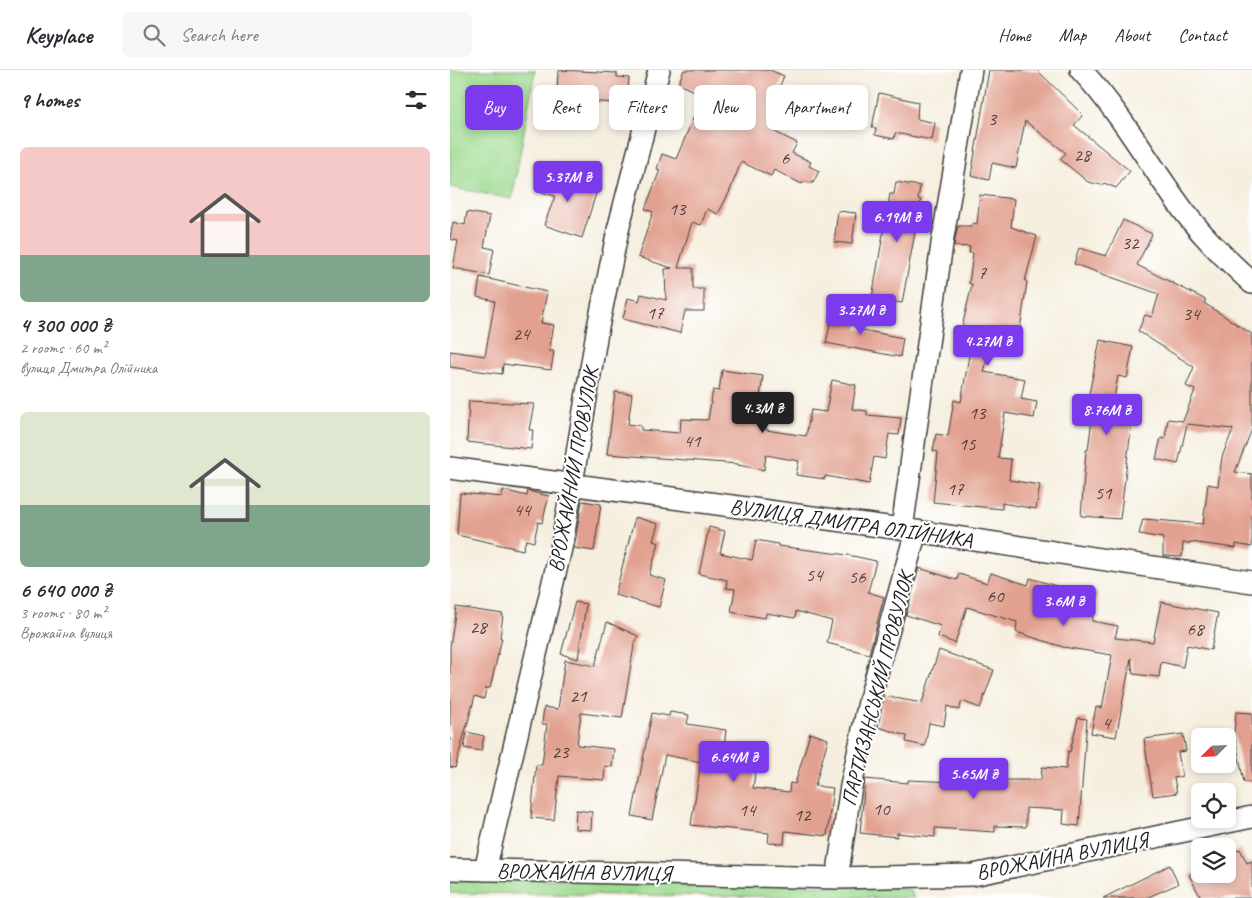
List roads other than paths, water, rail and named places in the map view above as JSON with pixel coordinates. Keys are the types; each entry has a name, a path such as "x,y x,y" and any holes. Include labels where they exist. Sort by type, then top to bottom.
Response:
{"street":[{"name":"ВРОЖАЙНИЙ ПРОВУЛОК","path":"484,870 550,598 597,332 618,230 659,70"},
{"name":"ПАРТИЗАНСЬКИЙ ПРОВУЛОК","path":"837,878 851,786 909,530 943,237 971,70"},
{"path":"1081,70 1132,134 1175,200 1208,241 1252,284"},
{"name":"ВУЛИЦЯ ДМИТРА ОЛІЙНИКА","path":"450,468 572,482 909,530 1252,582"},
{"name":"ВРОЖАЙНА ВУЛИЦЯ","path":"450,869 837,878 973,875 1252,817"}]}
